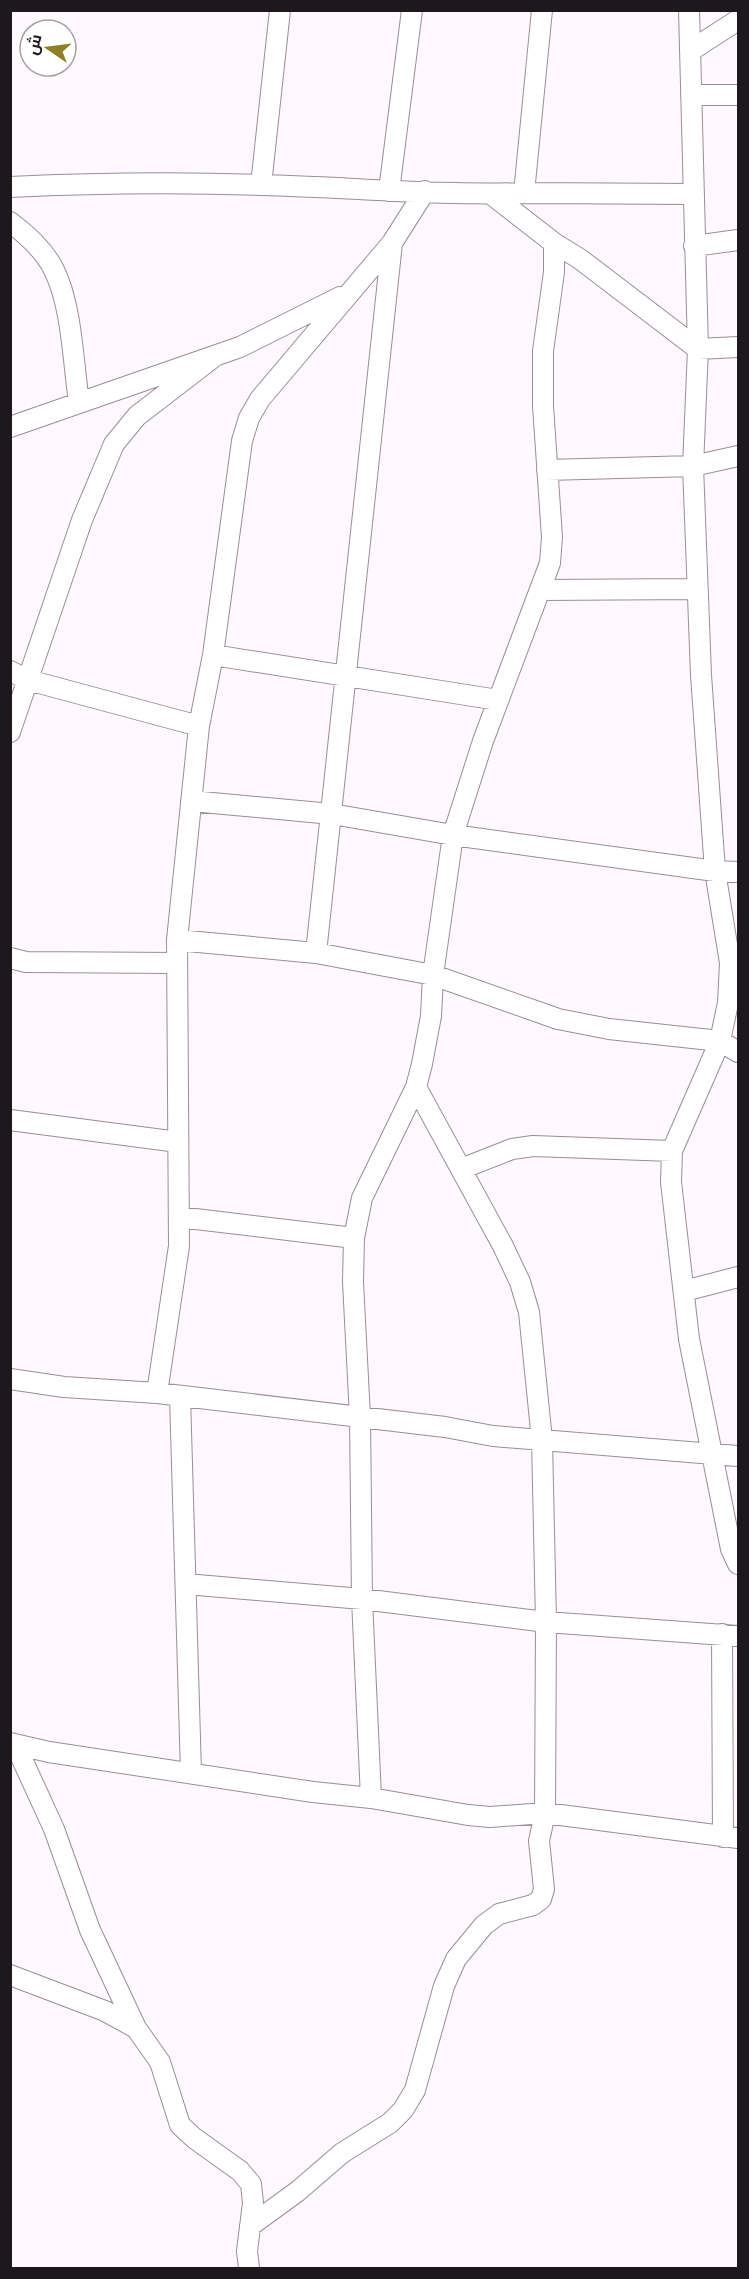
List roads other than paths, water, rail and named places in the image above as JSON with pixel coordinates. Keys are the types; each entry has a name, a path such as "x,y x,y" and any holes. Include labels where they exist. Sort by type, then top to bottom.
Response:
{"street":[{"path":"261,185 280,10"},
{"path":"389,191 412,10"},
{"path":"524,193 542,10"},
{"path":"689,10 698,349 693,466 697,589 715,871 730,963 728,1003 720,1041 672,1151 671,1182 689,1339 731,1549 738,1564"},
{"path":"690,51 738,20"},
{"path":"691,95 738,95"},
{"path":"10,187 61,184 261,185 491,194 694,194"},
{"path":"157,1393 179,1246 177,940 199,726 213,655 242,441 249,418 260,399 347,293 368,273 392,243 425,191"},
{"path":"491,194 698,349 738,347"},
{"path":"10,222 41,251 54,269 65,301 79,402"},
{"path":"694,246 738,240"},
{"path":"316,953 392,243"},
{"path":"371,1798 362,1599 360,1417 353,1282 354,1238 362,1198 416,1087 431,1016 433,975 453,835 470,778 550,563 552,537 543,351 554,272 554,243"},
{"path":"10,427 215,356 264,336 347,293"},
{"path":"10,732 19,676 114,444 137,416 215,356"},
{"path":"547,470 693,466 738,456"},
{"path":"540,590 697,589"},
{"path":"213,655 498,700"},
{"path":"19,676 199,726"},
{"path":"191,801 332,814 453,835 715,871 738,872"},
{"path":"177,940 316,953 433,975 558,1019 609,1029 720,1041 738,1052"},
{"path":"10,958 26,962 176,963"},
{"path":"250,2226 298,2191 342,2153 390,2123 404,2110 415,2090 444,1986 456,1959 484,1925 499,1914 532,1905 542,1899 544,1889 539,1841 545,1813 546,1623 542,1440 529,1312 520,1282 503,1246 416,1087"},
{"path":"10,1120 178,1142"},
{"path":"461,1169 512,1149 533,1146 672,1151"},
{"path":"179,1217 354,1238"},
{"path":"684,1292 738,1277"},
{"path":"10,1379 64,1387 157,1393 445,1427 493,1436 738,1456"},
{"path":"180,1396 191,1773"},
{"path":"13,1743 49,1752 490,1817 545,1813 731,1837 730,1635 546,1623 362,1599 186,1584"},
{"path":"13,1743 54,1829 90,1930 136,2028 160,2062 180,2125 240,2171 251,2184 253,2203 247,2251 249,2268"},
{"path":"10,1975 105,2011 136,2028"}]}
